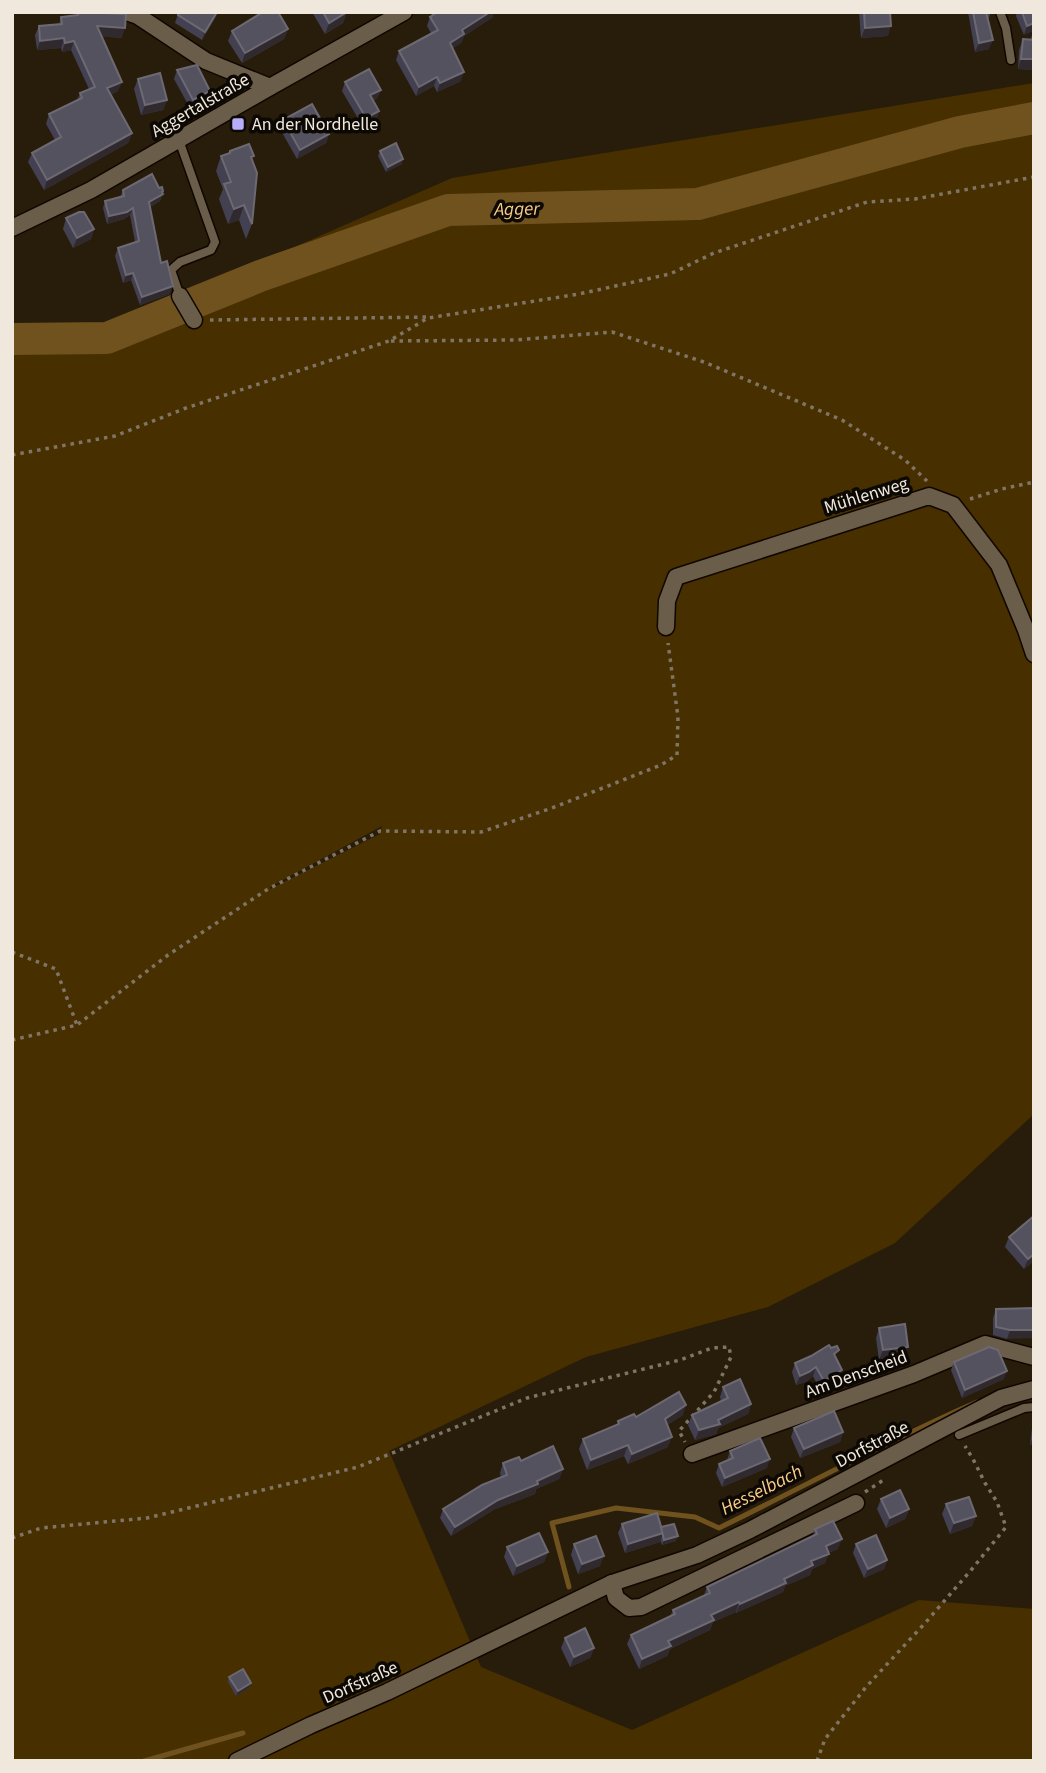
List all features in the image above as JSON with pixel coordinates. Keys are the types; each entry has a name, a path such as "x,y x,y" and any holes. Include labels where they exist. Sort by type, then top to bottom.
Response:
{"street":[{"path":"126,12 138,16 206,61 270,87"},
{"name":"Aggertalstraße","path":"12,228 91,190 404,12"},
{"path":"180,296 194,320"},
{"name":"Mühlenweg","path":"666,627 667,601 676,577 929,496 953,505"},
{"path":"953,505 999,565 1034,654"},
{"name":"Am Denscheid","path":"692,1454 914,1374 985,1344 1034,1357"},
{"name":"Dorfstraße","path":"237,1761 612,1583 697,1555 1002,1398 1034,1389"},
{"path":"612,1583 616,1598 629,1608 641,1607 856,1503"}],"lane":[{"path":"1000,12 1006,28 1011,60"},
{"path":"179,140 215,242 211,250 180,262 171,270 180,296"},
{"path":"959,1435 1024,1408 1034,1408"}],"path":[{"path":"12,455 115,436 186,408 388,341 428,318 579,294 670,274 714,253 867,202 915,199 1034,177"},
{"path":"194,320 432,317"},
{"path":"388,341 516,340 612,332 704,362 842,420 905,460 953,505 1034,482"},
{"path":"12,1040 77,1025 169,955 268,890 380,831 481,832 552,808 661,765 677,754 678,717 666,627"},
{"path":"12,952 56,969 77,1025"},
{"path":"12,1538 41,1528 147,1518 358,1467 527,1398 680,1360 712,1348 729,1347 731,1357 714,1392 679,1431 692,1454"},
{"path":"817,1761 825,1739 866,1688 934,1614 1006,1527 997,1502 959,1435"}],"shaded area":[{"path":"1034,83 1034,647 1002,565 949,499 927,494 671,576 672,580 929,498 953,509 997,566 1024,630 1034,662 1034,1114 895,1243 768,1307 586,1357 389,1451 481,1667 632,1730 919,1600 1034,1609 1034,1761 12,1761 12,341 112,327 452,178","holes":["382,826 380,834 270,889"]}],"building":[{"path":"79,12 126,14 125,28 97,26 122,82 107,88 132,133 47,180 32,153 61,137 49,114 82,98 80,93 95,87 74,41 65,43 64,38 40,41 39,26 62,24 61,17 78,15"},
{"path":"179,12 217,12 205,32 178,15"},
{"path":"263,12 278,12 288,29 245,53 232,31"},
{"path":"323,12 347,12 329,23"},
{"path":"437,12 490,12 462,30 464,34 450,43 464,72 440,83 437,77 419,87 399,51 438,30 430,17"},
{"path":"864,12 890,12 891,26 865,28"},
{"path":"973,12 986,12 993,40 979,43"},
{"path":"1022,12 1034,12 1034,23 1027,26"},
{"path":"1023,39 1034,40 1034,59 1021,59"},
{"path":"197,65 210,91 193,100 177,70"},
{"path":"369,69 381,90 370,95 379,111 366,118 345,82"},
{"path":"160,73 167,100 145,105 138,79"},
{"path":"312,104 329,134 300,150 283,120"},
{"path":"396,143 403,159 388,167 380,151"},
{"path":"249,144 257,173 252,224 244,205 234,209 224,184 231,182 221,156"},
{"path":"152,174 159,188 162,187 163,194 149,202 161,263 167,261 173,286 142,297 133,273 126,275 118,248 139,241 133,208 109,216 105,201 124,196 123,190"},
{"path":"84,212 94,229 77,238 66,218"},
{"path":"1034,1216 1034,1254 1028,1259 1009,1237"},
{"path":"1034,1308 1034,1330 996,1327 996,1309"},
{"path":"905,1324 908,1347 883,1350 879,1328"},
{"path":"829,1345 831,1348 837,1346 839,1350 834,1354 842,1370 824,1381 816,1367 800,1376 795,1363"},
{"path":"989,1347 998,1350 1007,1371 965,1390 954,1362"},
{"path":"740,1379 751,1404 718,1420 720,1424 699,1430 692,1415 728,1398 723,1387"},
{"path":"679,1392 686,1405 665,1419 672,1437 632,1454 628,1445 591,1460 583,1439 619,1424 618,1421 634,1414 636,1417"},
{"path":"834,1411 843,1432 804,1449 794,1428"},
{"path":"760,1438 770,1459 725,1478 719,1464 733,1458 730,1451"},
{"path":"553,1446 563,1469 537,1481 538,1484 498,1500 455,1527 443,1509 482,1485 507,1475 503,1463 519,1457 521,1461"},
{"path":"900,1490 909,1509 890,1518 881,1499"},
{"path":"969,1497 976,1516 954,1523 946,1504"},
{"path":"657,1513 663,1533 628,1544 622,1524"},
{"path":"833,1521 842,1539 826,1546 829,1554 811,1561 813,1565 784,1579 786,1583 711,1615 714,1620 668,1641 671,1646 642,1659 631,1635 675,1614 673,1610 710,1593 707,1587 817,1534 815,1529"},
{"path":"674,1524 678,1536 664,1540 661,1527"},
{"path":"539,1533 548,1552 517,1566 507,1547"},
{"path":"876,1535 887,1560 868,1569 856,1544"},
{"path":"596,1536 604,1556 582,1564 574,1544"},
{"path":"585,1628 594,1648 574,1657 565,1638"},
{"path":"243,1669 251,1683 238,1691 229,1677"}],"waterway":[{"name":"Agger","path":"12,339 107,338 260,276 448,210 698,204 960,132 1034,118"},
{"name":"Hesselbach","path":"569,1587 552,1523 616,1508 695,1517 719,1528 879,1447 977,1402"},
{"name":"Hesselbach","path":"144,1761 243,1733"}],"place":[{"name":"An der Nordhelle","path":"238,124"}]}
